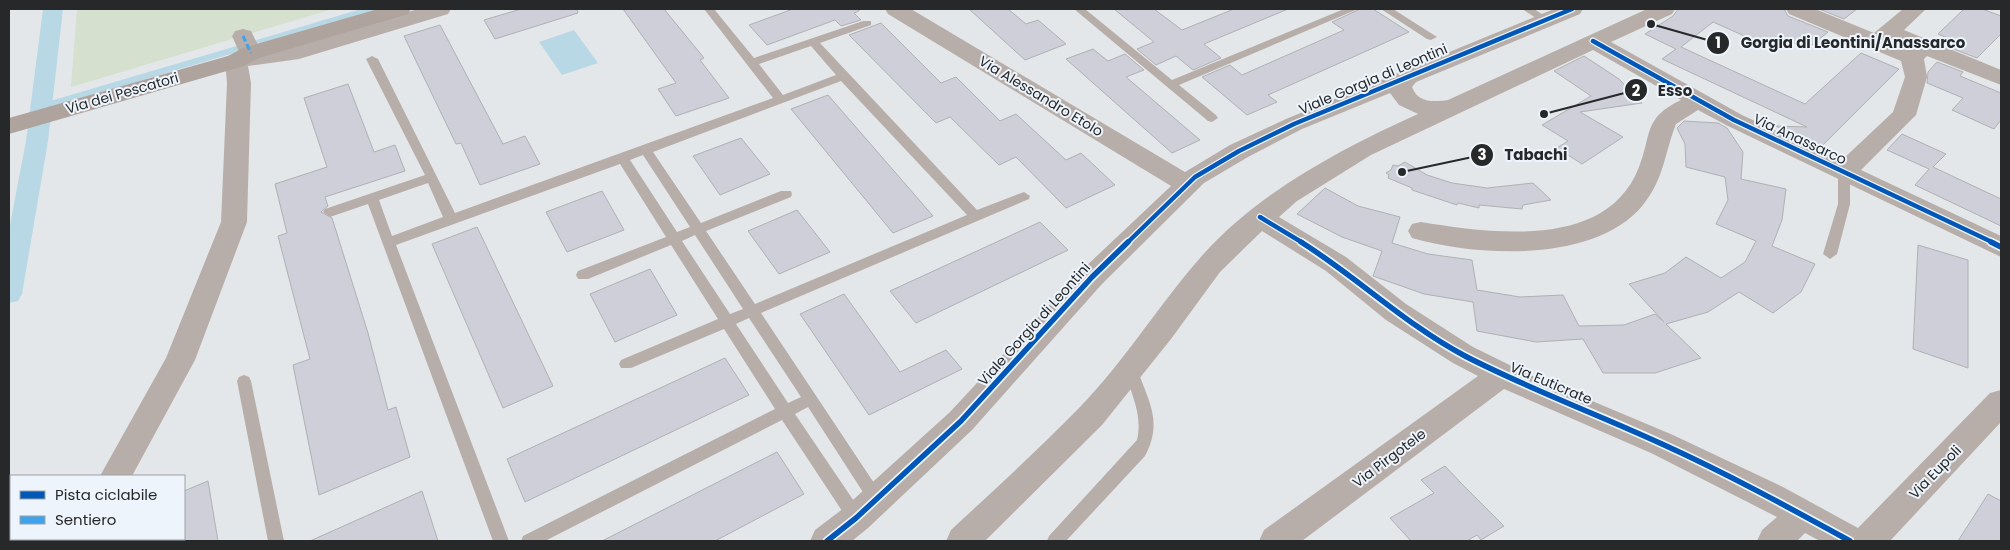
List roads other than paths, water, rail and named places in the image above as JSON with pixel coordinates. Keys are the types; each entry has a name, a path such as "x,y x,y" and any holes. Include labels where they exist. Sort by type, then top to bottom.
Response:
{"street":[{"name":"Via dei Pescatori","path":"9,126 113,95 245,48 400,9"},
{"name":"Via dei Pescatori","path":"245,48 291,54 440,9"},
{"name":"Via Alessandro Etolo","path":"896,9 1186,184"},
{"path":"963,541 1091,416 1161,331 1202,274 1230,244 1288,195 1339,161 1664,9"},
{"path":"1798,9 1883,37 1918,52 2001,78"},
{"path":"1883,37 1916,9"},
{"name":"Viale Gorgia di Leontini","path":"827,541 856,518 961,420 1092,277 1186,184 1218,163 1256,142 1551,12"},
{"name":"Via Anassarco","path":"1594,42 1734,120 2001,247"},
{"path":"117,475 180,360 234,222 239,83 245,48"},
{"path":"1844,172 1904,115 1908,97 1916,77 1918,52"},
{"path":"1411,74 1402,82 1400,87 1408,100 1420,107 1432,109 1454,107"},
{"path":"1354,98 1380,96 1390,98 1402,105 1408,117 1400,131"},
{"path":"1422,231 1473,240 1529,243 1575,234 1611,220 1635,197 1651,170 1660,144 1660,128 1670,115 1699,100"},
{"name":"Via Euticrate","path":"1260,218 1336,264 1411,322 1463,355 1502,375 1645,435 1803,514 1850,541"},
{"path":"96,475 180,360"},
{"name":"Via Pirgotele","path":"1276,541 1502,375"},
{"name":"Via Eupoli","path":"1868,541 2001,402"},
{"path":"1774,541 1803,514"}],"lane":[{"path":"709,9 780,99"},
{"path":"1079,9 1212,118"},
{"path":"1172,84 1353,9"},
{"path":"1386,9 1431,37"},
{"path":"751,63 867,23"},
{"path":"813,42 976,217"},
{"path":"372,59 432,177 451,219"},
{"path":"388,243 623,159 843,76"},
{"path":"646,150 876,498"},
{"path":"623,159 785,412 856,518"},
{"path":"1830,254 1843,216 1846,192 1844,172"},
{"path":"330,212 432,177"},
{"path":"583,275 786,194"},
{"path":"626,364 1024,196"},
{"path":"372,198 501,541"},
{"path":"1055,541 1140,452 1148,436 1148,423 1130,369"},
{"path":"244,381 276,541"},
{"path":"529,541 810,399"}],"water":[{"path":"574,30 598,63 562,75 539,42"}],"waterway":[{"path":"9,294 37,141 53,9"},
{"path":"41,107 372,9"}],"place":[{"name":"Gorgia di Leontini/Anassarco","path":"1651,24"},
{"name":"Esso","path":"1544,114"},
{"name":"Tabachi","path":"1402,172"}]}
